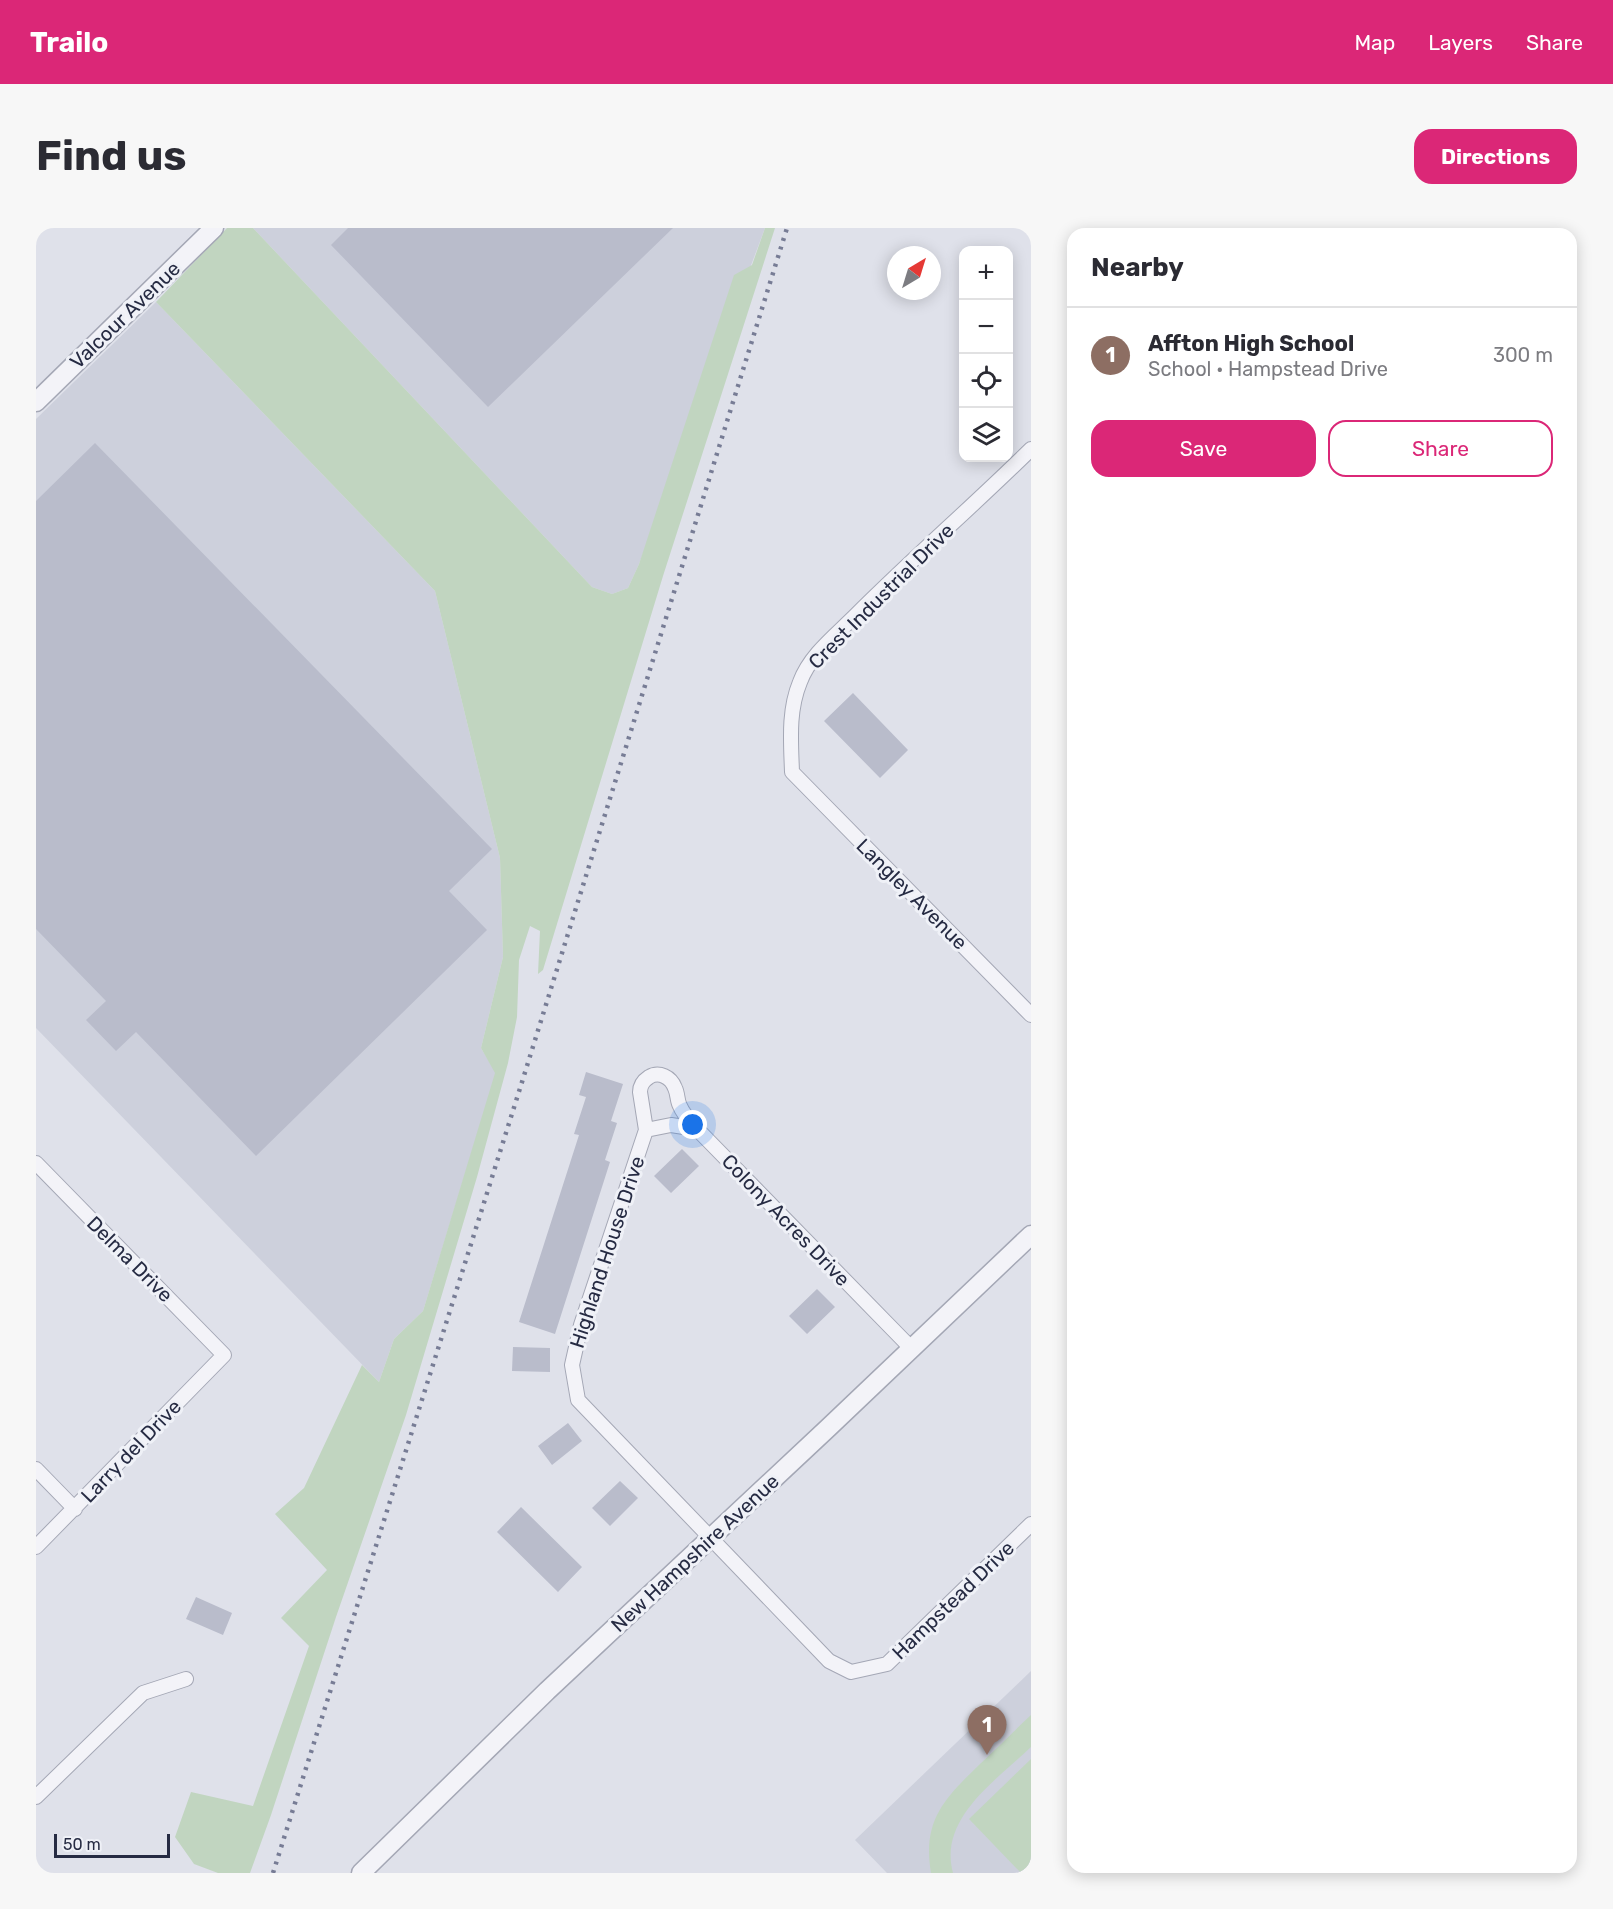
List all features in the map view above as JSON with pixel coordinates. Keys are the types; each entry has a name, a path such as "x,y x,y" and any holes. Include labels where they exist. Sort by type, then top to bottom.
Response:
{"street":[{"name":"Valcour Avenue","path":"36,402 214,228"},
{"name":"Crest Industrial Drive","path":"792,772 790,730 792,712 800,682 812,659 885,586 1031,449"},
{"name":"Langley Avenue","path":"792,772 1031,1015"},
{"name":"Colony Acres Drive","path":"646,1130 640,1086 652,1075 660,1074 668,1078 675,1087 680,1108 697,1129 912,1349"},
{"path":"646,1130 671,1125 697,1129"},
{"name":"Highland House Drive","path":"646,1130 583,1318 572,1365 578,1400 711,1537"},
{"name":"Delma Drive","path":"36,1163 225,1355"},
{"name":"New Hampshire Avenue","path":"360,1873 547,1691 1031,1235"},
{"name":"Larry del Drive","path":"36,1547 225,1355"},
{"path":"36,1468 75,1509"},
{"name":"Hampstead Drive","path":"711,1537 829,1661 851,1672 887,1664 1031,1524"},
{"path":"36,1797 143,1693 186,1679"}],"shaded area":[{"path":"253,228 765,228 628,588 612,594 592,587"},
{"path":"156,302 435,591 500,858 503,957 481,1048 496,1073 423,1311 394,1339 379,1382 36,1028 36,419"},
{"path":"1031,1671 1031,1873 887,1873 855,1840"}],"green space":[{"path":"227,228 253,228 592,587 612,594 628,588 639,564 734,275 752,265 765,228 775,228 663,576 543,970 538,974 540,931 530,926 519,960 517,1017 508,1063 477,1177 406,1415 250,1873 218,1873 194,1864 175,1837 191,1792 253,1806 309,1646 281,1618 327,1570 275,1514 304,1488 362,1365 379,1382 394,1339 423,1311 495,1073 481,1048 503,957 500,858 435,591 156,302"},
{"path":"1031,1715 1031,1747 987,1787 962,1818 954,1835 951,1853 953,1873 931,1873 930,1838 939,1811 956,1788"},
{"path":"1031,1759 1031,1873 1021,1873 969,1819"}],"building":[{"path":"348,228 673,228 488,407 331,245"},
{"path":"95,443 492,849 449,891 487,930 256,1156 136,1032 116,1051 86,1020 106,1001 36,929 36,501"},
{"path":"853,693 908,750 880,778 824,721"},
{"path":"586,1072 623,1084 611,1121 617,1123 605,1160 610,1162 555,1334 519,1322 579,1135 574,1134 586,1097 579,1095"},
{"path":"682,1149 699,1166 671,1193 654,1176"},
{"path":"817,1289 835,1307 807,1334 789,1316"},
{"path":"513,1347 550,1348 550,1372 512,1371"},
{"path":"568,1423 582,1441 552,1465 538,1446"},
{"path":"620,1481 638,1498 610,1526 592,1508"},
{"path":"521,1507 582,1567 558,1592 497,1532"},
{"path":"196,1597 232,1613 223,1635 186,1619"}],"railway":[{"path":"273,1873 787,228"}],"place":[{"name":"Affton High School","path":"987,1755"}]}
